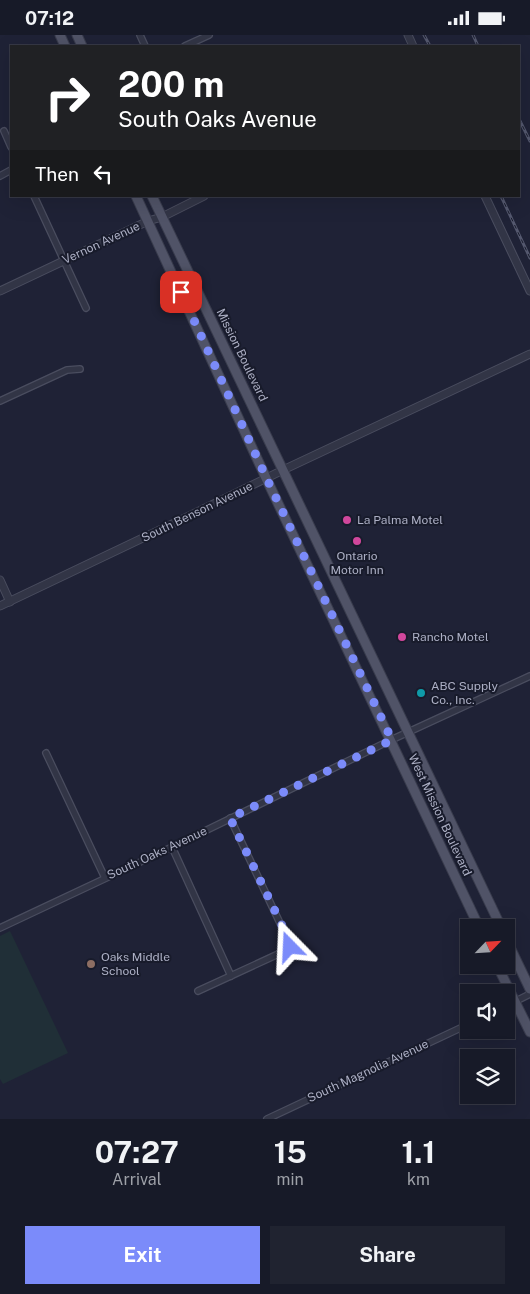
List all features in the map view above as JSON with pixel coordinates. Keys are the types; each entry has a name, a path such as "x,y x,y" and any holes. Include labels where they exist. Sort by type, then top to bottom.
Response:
{"main road":[{"name":"West Mission Boulevard","path":"136,197 266,477 475,919"},
{"name":"Mission Boulevard","path":"152,197 283,470"},
{"name":"West Mission Boulevard","path":"283,470 497,919"},
{"path":"515,958 530,989"},
{"path":"515,1011 530,1032"}],"street":[{"path":"187,45 209,35"},
{"path":"4,131 10,145"},
{"path":"34,197 86,308"},
{"name":"Vernon Avenue","path":"0,291 202,197"},
{"path":"485,197 530,291"},
{"name":"South Benson Avenue","path":"0,607 189,517 266,477 530,354"},
{"path":"0,401 67,370 80,369"},
{"path":"0,580 10,602"},
{"name":"South Oaks Avenue","path":"0,928 530,676"},
{"path":"46,753 106,877"},
{"path":"198,991 267,960 290,947 290,942 230,818"},
{"path":"172,847 231,976"},
{"path":"515,1002 530,994"},
{"name":"South Magnolia Avenue","path":"267,1119 460,1028"}],"shaded area":[{"path":"10,931 68,1053 3,1084 0,1079 0,936"}],"railway":[{"path":"424,35 429,45"},
{"path":"473,35 478,45"},
{"path":"520,121 530,141"},
{"path":"501,197 530,258"}],"place":[{"name":"La Palma Motel","path":"347,520"},
{"name":"Ontario Motor Inn","path":"357,541"},
{"name":"Rancho Motel","path":"402,637"},
{"name":"ABC Supply Co., Inc.","path":"421,693"},
{"name":"Oaks Middle School","path":"91,964"}],"route":[{"path":"181,292 266,477 392,740 230,818 290,942 290,947"}]}
